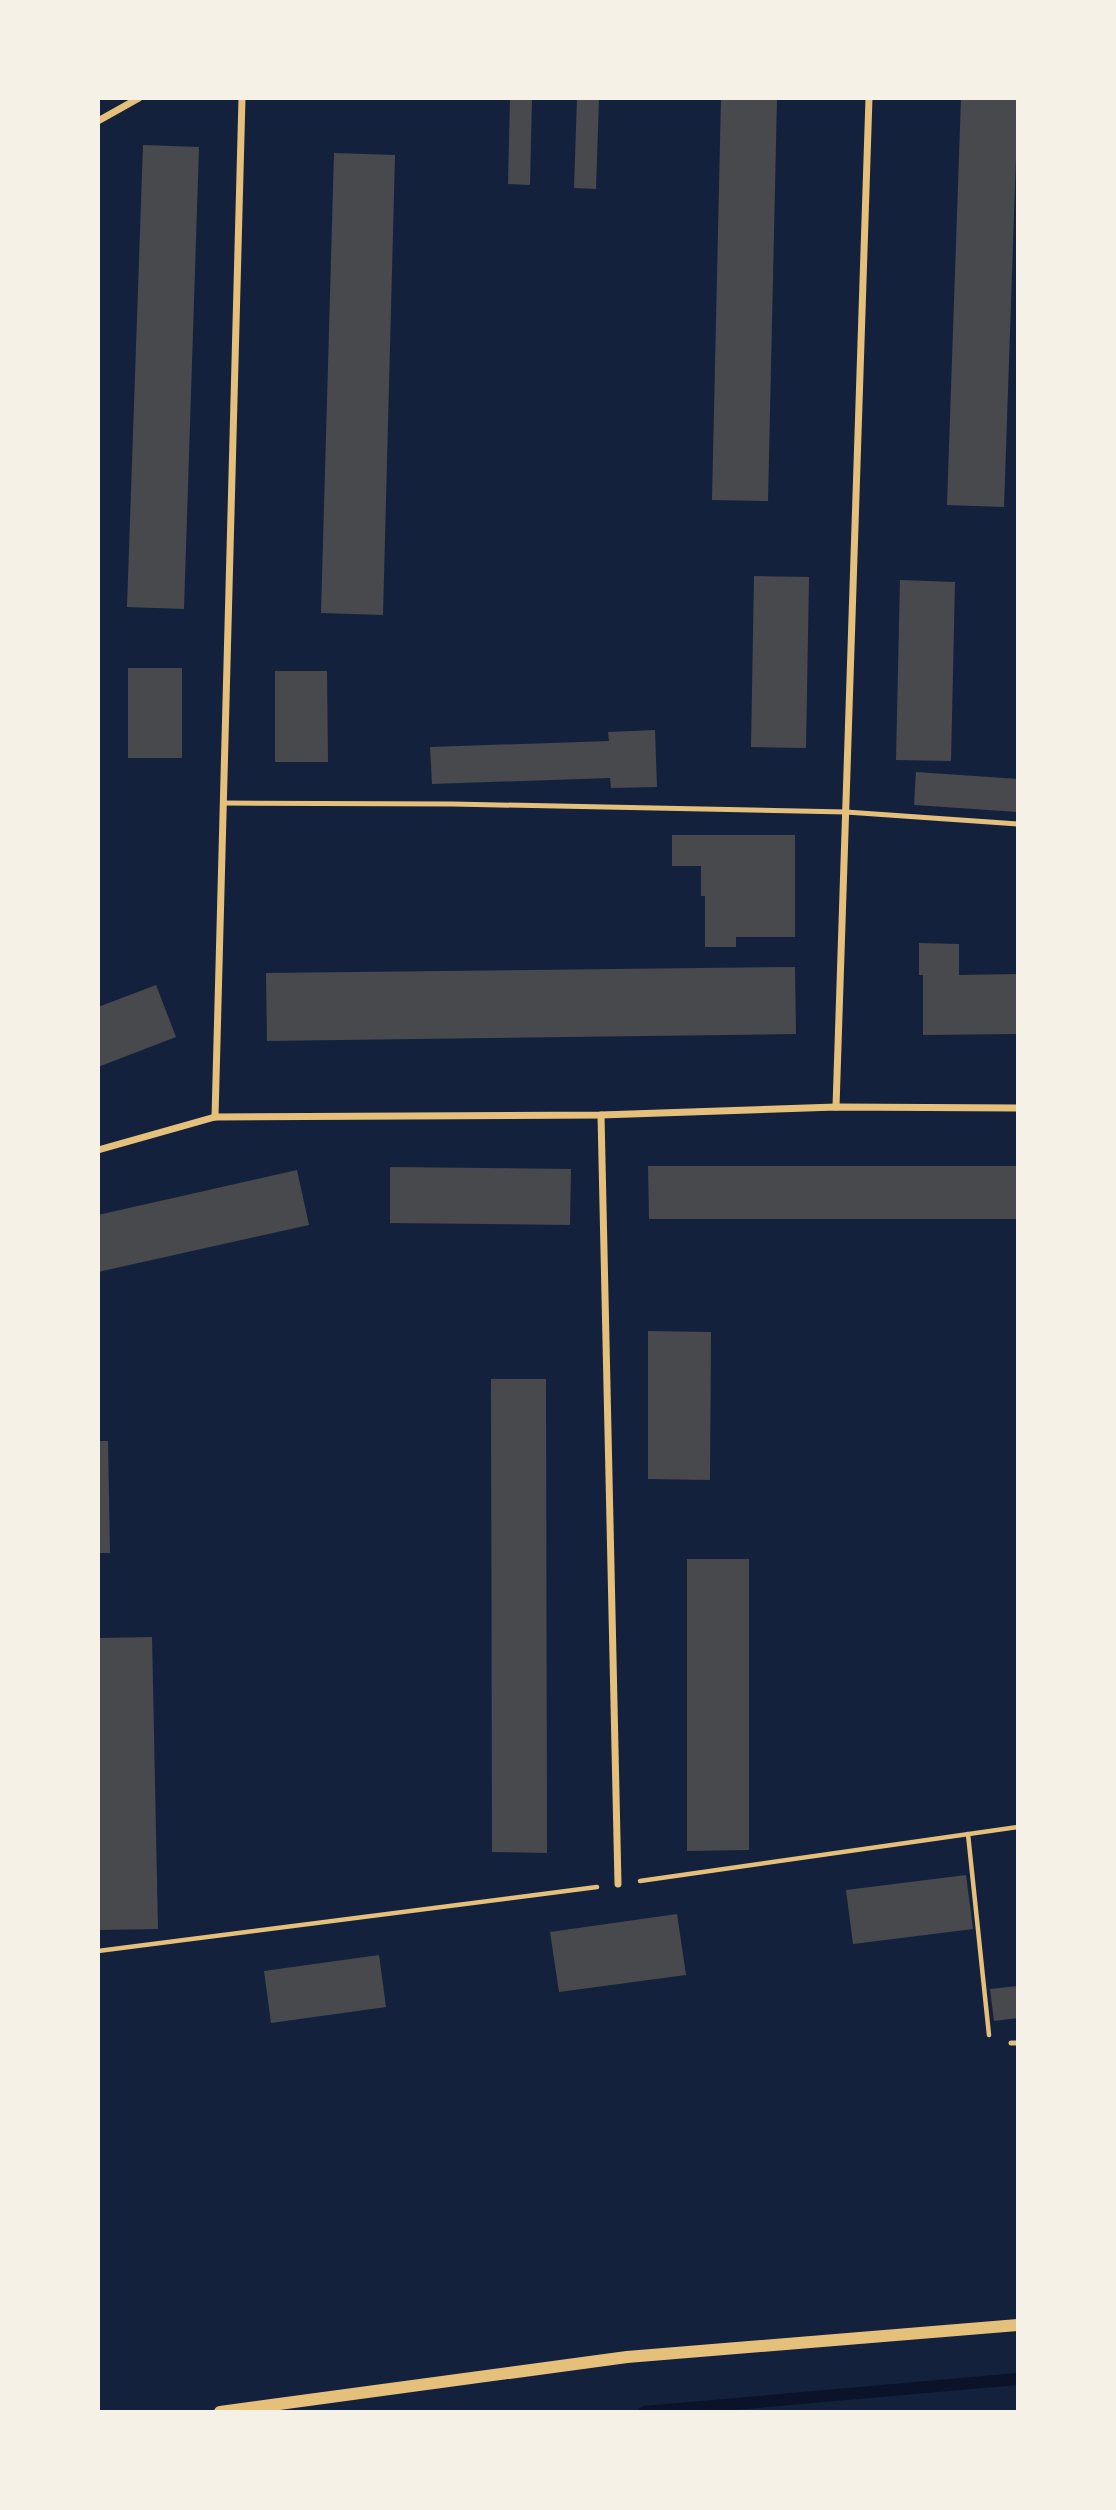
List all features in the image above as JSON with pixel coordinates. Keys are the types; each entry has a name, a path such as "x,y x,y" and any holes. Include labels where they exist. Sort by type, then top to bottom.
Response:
{"street":[{"path":"98,121 139,98"},
{"path":"215,1117 242,98"},
{"path":"836,1107 869,98"},
{"path":"98,1150 215,1117 601,1115 836,1107 1018,1108"},
{"path":"601,1115 618,1884"},
{"path":"220,2412 626,2357 1018,2325"}],"lane":[{"path":"223,803 467,804 846,812 1018,824"}],"path":[{"path":"98,1951 618,1884 1018,1827"},
{"path":"968,1834 990,2045 1015,2043"}],"building":[{"path":"510,98 532,98 530,185 508,184"},
{"path":"577,98 599,98 596,189 574,188"},
{"path":"721,98 777,98 768,501 712,500"},
{"path":"961,98 1018,98 1004,507 947,505"},
{"path":"143,145 199,147 184,609 127,607"},
{"path":"334,153 395,155 383,615 321,613"},
{"path":"754,576 809,577 806,748 751,747"},
{"path":"900,580 955,582 951,761 896,760"},
{"path":"128,668 182,668 182,758 128,758"},
{"path":"275,671 327,671 328,762 275,762"},
{"path":"655,730 657,787 611,788 610,778 432,784 430,747 609,741 608,732"},
{"path":"916,772 1018,779 1018,812 914,805"},
{"path":"672,835 795,835 795,937 736,937 736,947 705,947 705,896 701,896 701,866 672,866"},
{"path":"919,943 959,944 959,975 1018,974 1018,1034 923,1035 923,975 919,975"},
{"path":"795,967 796,1034 267,1041 266,973"},
{"path":"156,985 176,1037 98,1067 98,1007"},
{"path":"648,1166 1018,1166 1018,1219 649,1219"},
{"path":"390,1167 571,1169 570,1225 390,1223"},
{"path":"297,1170 309,1225 98,1272 98,1215"},
{"path":"648,1331 711,1332 710,1480 648,1479"},
{"path":"491,1379 546,1379 547,1853 492,1852"},
{"path":"98,1441 108,1441 110,1553 98,1553"},
{"path":"687,1559 749,1559 749,1850 687,1851"},
{"path":"152,1637 158,1929 98,1930 98,1638"},
{"path":"966,1875 973,1929 853,1944 846,1890"},
{"path":"677,1914 686,1975 559,1992 550,1932"},
{"path":"379,1955 386,2007 271,2023 264,1971"},
{"path":"1018,1986 1018,2018 994,2021 990,1989"}],"waterway":[{"path":"644,2412 1018,2379"}]}
